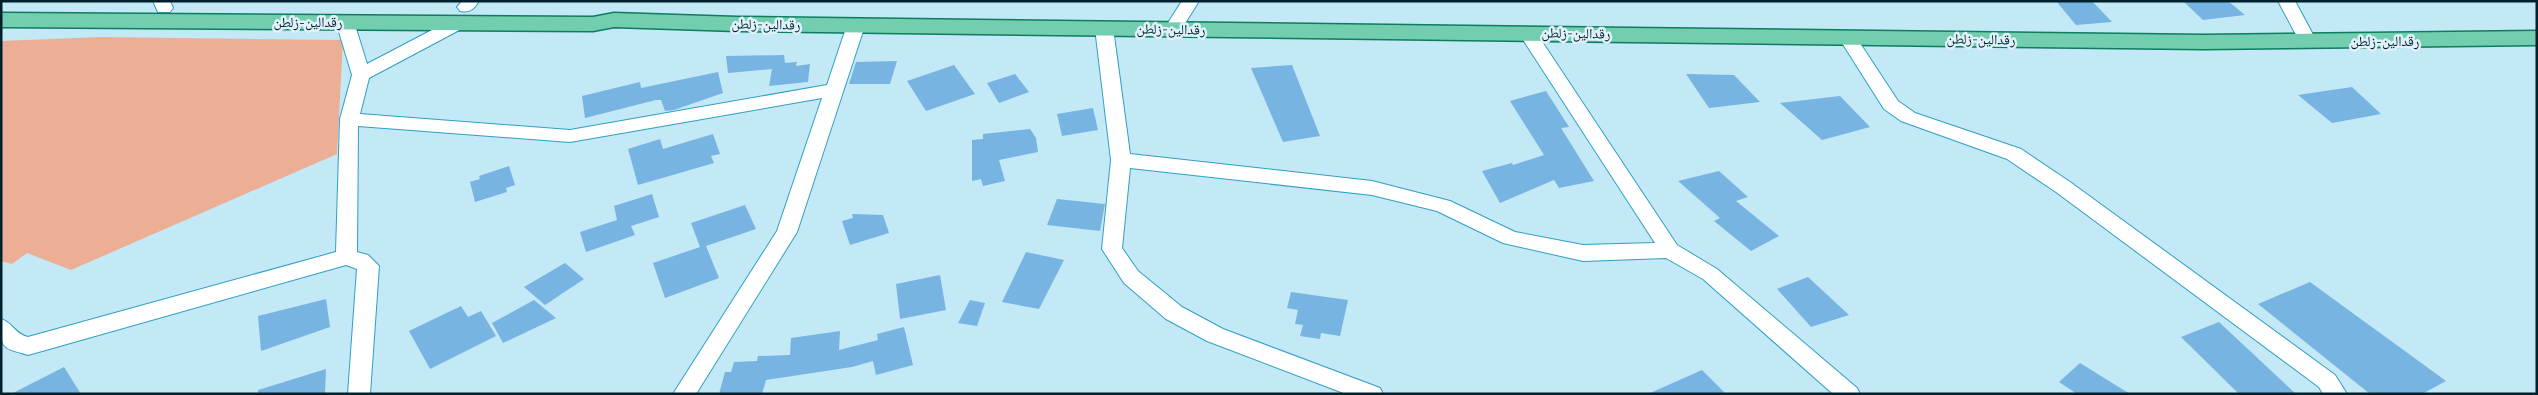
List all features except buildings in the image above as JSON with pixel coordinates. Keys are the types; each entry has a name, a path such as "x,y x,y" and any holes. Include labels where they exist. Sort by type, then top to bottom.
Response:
{"main road":[{"name":"رقدالين-زلطن","path":"1,5 162,4 465,11 593,24 614,20 737,24 2308,42 2537,38"},
{"name":"رقدالين-زلطن","path":"1,20 345,22 465,11"}],"street":[{"path":"1172,29 1191,1"},
{"path":"2286,1 2308,42"},
{"path":"361,75 465,11"},
{"path":"345,22 361,75 349,119 346,257"},
{"path":"684,394 787,232 856,25"},
{"path":"1104,28 1121,160 1112,250 1131,277 1174,313 1215,335 1372,394"},
{"path":"1527,32 1670,250 1710,274 1849,394"},
{"path":"1848,38 1892,105 1908,116 2014,154 2063,187 2327,380 2336,394"},
{"path":"349,119 570,136 834,90"},
{"path":"1121,160 1372,188 1443,206 1510,238 1583,253 1670,250"},
{"path":"1,327 12,342 28,346 346,257 361,260 368,266 359,394"}],"shaded area":[{"path":"101,37 343,40 337,154 71,270 27,253 12,264 1,261 1,41"}]}
